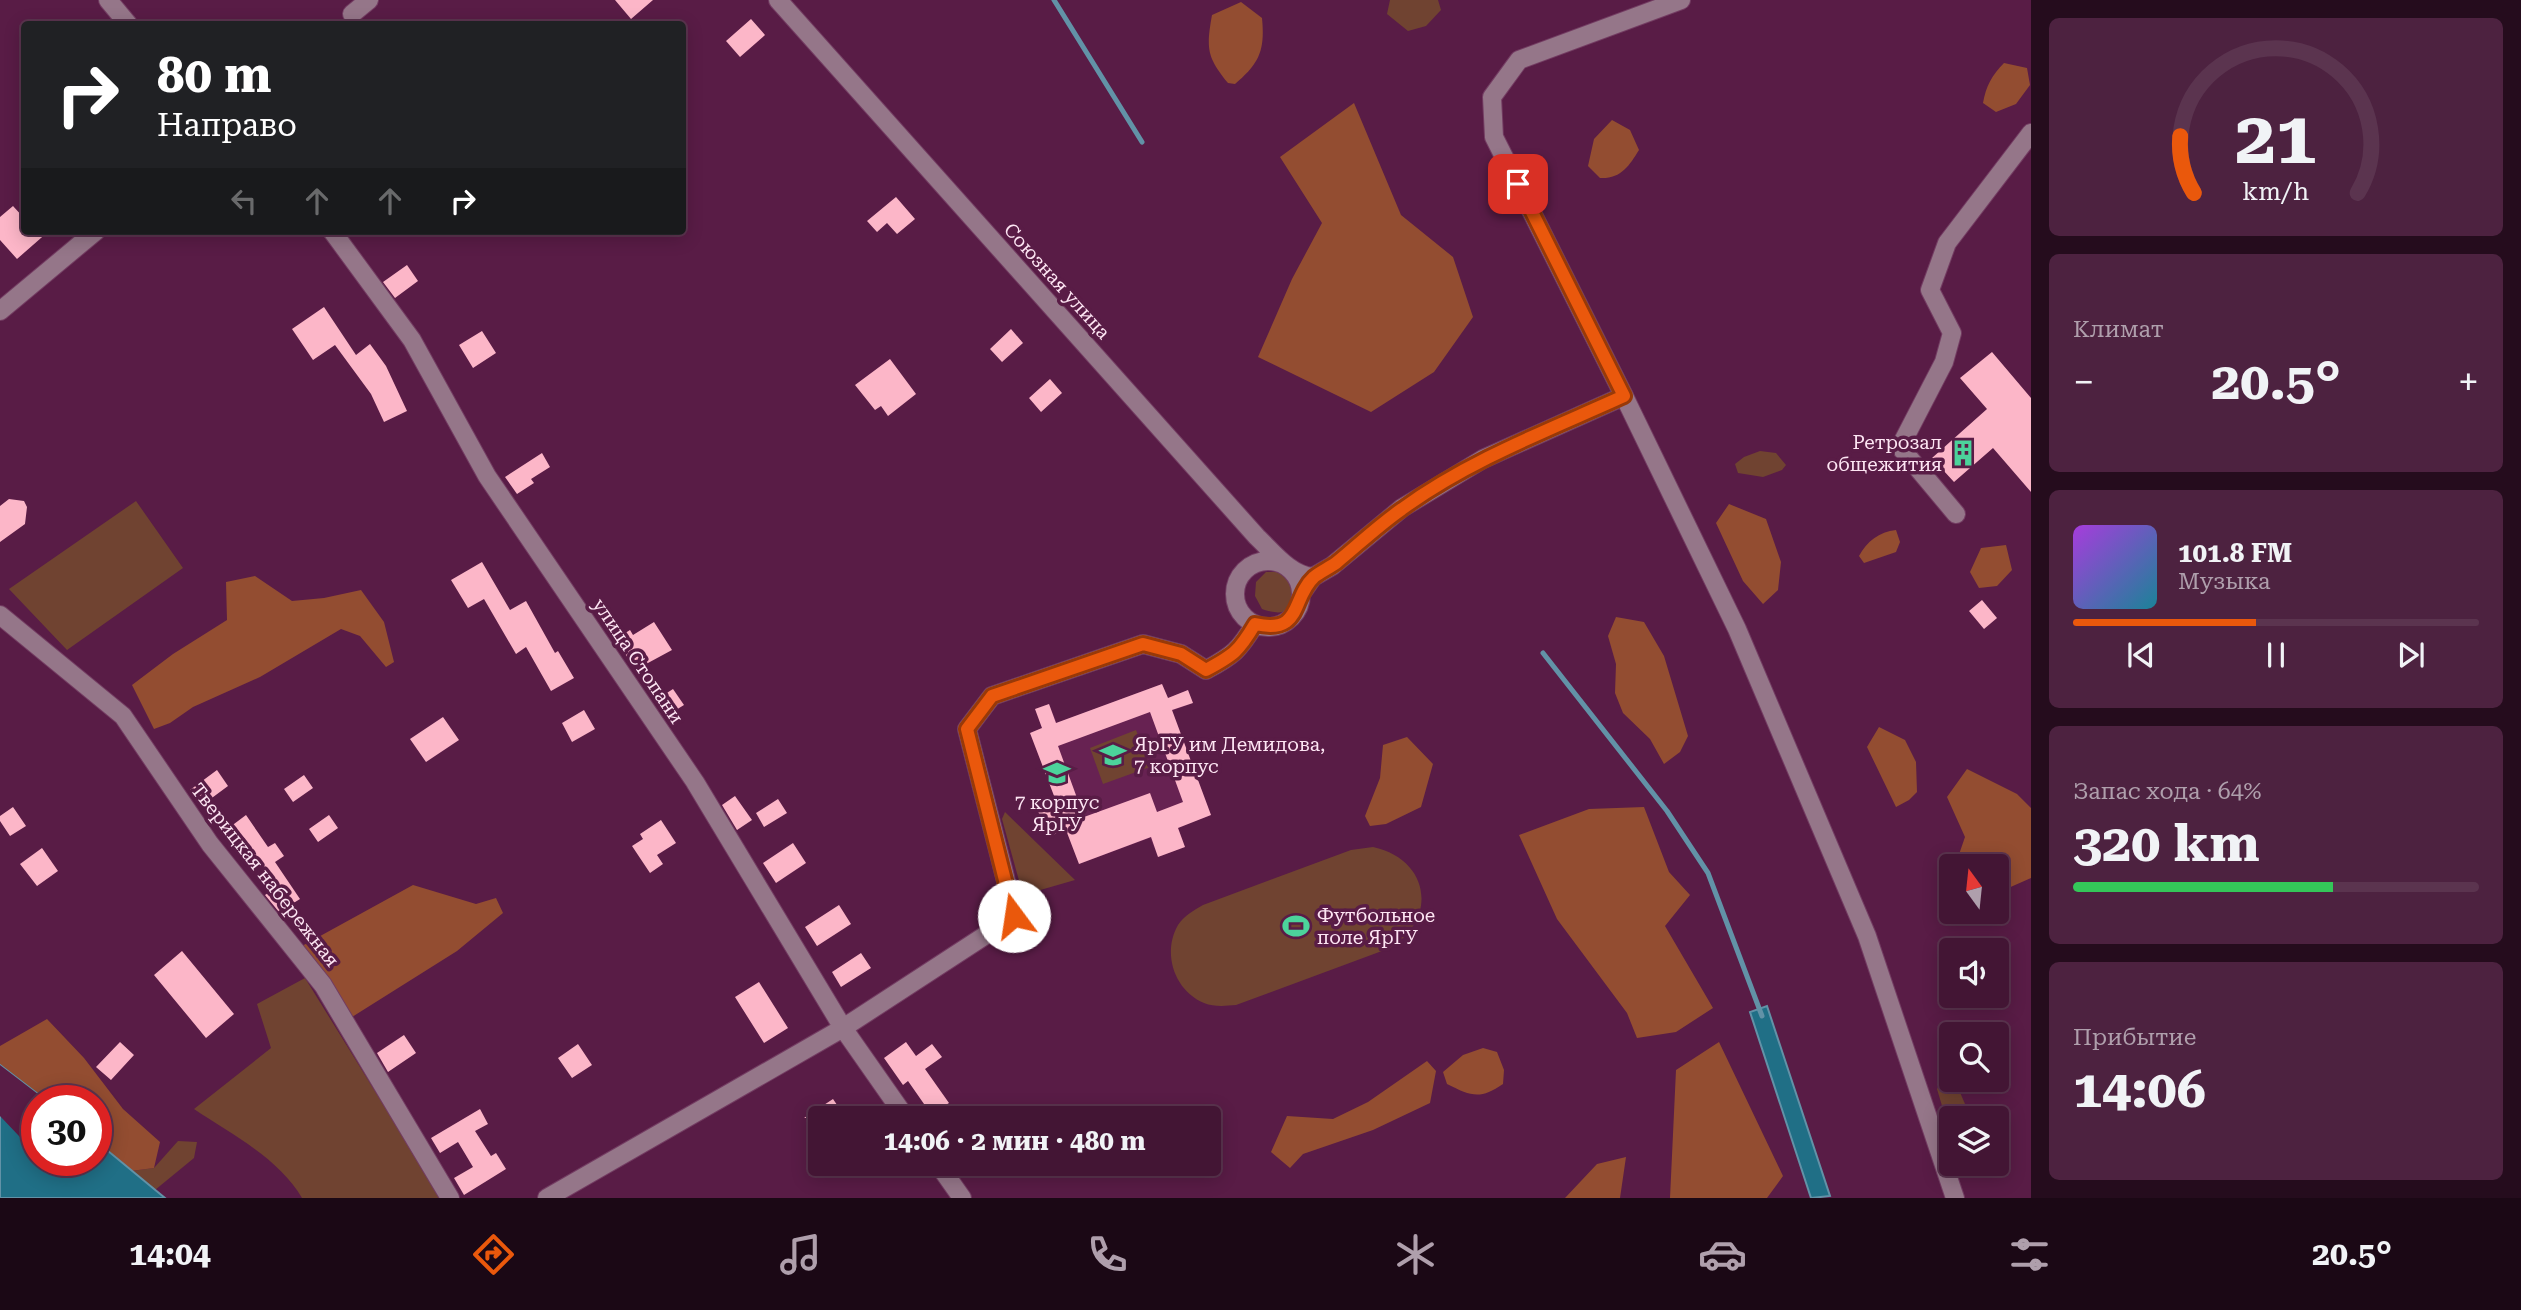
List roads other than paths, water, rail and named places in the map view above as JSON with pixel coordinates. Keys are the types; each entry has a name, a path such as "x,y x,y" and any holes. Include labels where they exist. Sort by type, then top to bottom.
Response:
{"street":[{"path":"108,0 126,21"},
{"path":"352,14 369,0"},
{"name":"Союзная улица","path":"778,0 1257,537 1287,566 1313,578"},
{"path":"1681,0 1519,60 1492,97 1494,137 1737,629 1862,923 1955,1198"},
{"path":"1956,514 1900,447 1944,362 1952,333 1930,290 1947,243 2031,133"},
{"path":"0,311 91,235"},
{"name":"улица Стопани","path":"335,235 412,340 487,476 695,782 843,1028 898,1106"},
{"path":"1301,594 1313,578 1332,566 1402,508 1483,459 1624,396"},
{"path":"1277,562 1287,566 1300,583 1301,594 1299,604 1286,621 1266,626 1255,624 1240,610 1235,588 1246,569 1256,563 1277,562"},
{"name":"Тверицкая набережная","path":"0,615 123,716 210,844 323,985 450,1198"},
{"path":"547,1198 843,1028 1014,916 967,729 992,696 1143,644 1181,654 1206,670 1226,660 1239,649 1255,624"},
{"path":"946,1176 962,1198"}],"water":[{"path":"1767,1006 1830,1196 1811,1198 1750,1012"},
{"path":"0,1065 26,1085 21,1085 21,1176 112,1176 112,1154 165,1198 0,1198"}],"waterway":[{"path":"1054,0 1142,142"},
{"path":"1543,653 1667,811 1708,873 1762,1016"}],"place":[{"name":"Ретрозал общежития","path":"1963,453"},
{"name":"ЯрГУ им Демидова, 7 корпус","path":"1113,755"},
{"name":"7 корпус ЯрГУ","path":"1057,773"},
{"name":"Футбольное поле ЯрГУ","path":"1296,926"}]}
